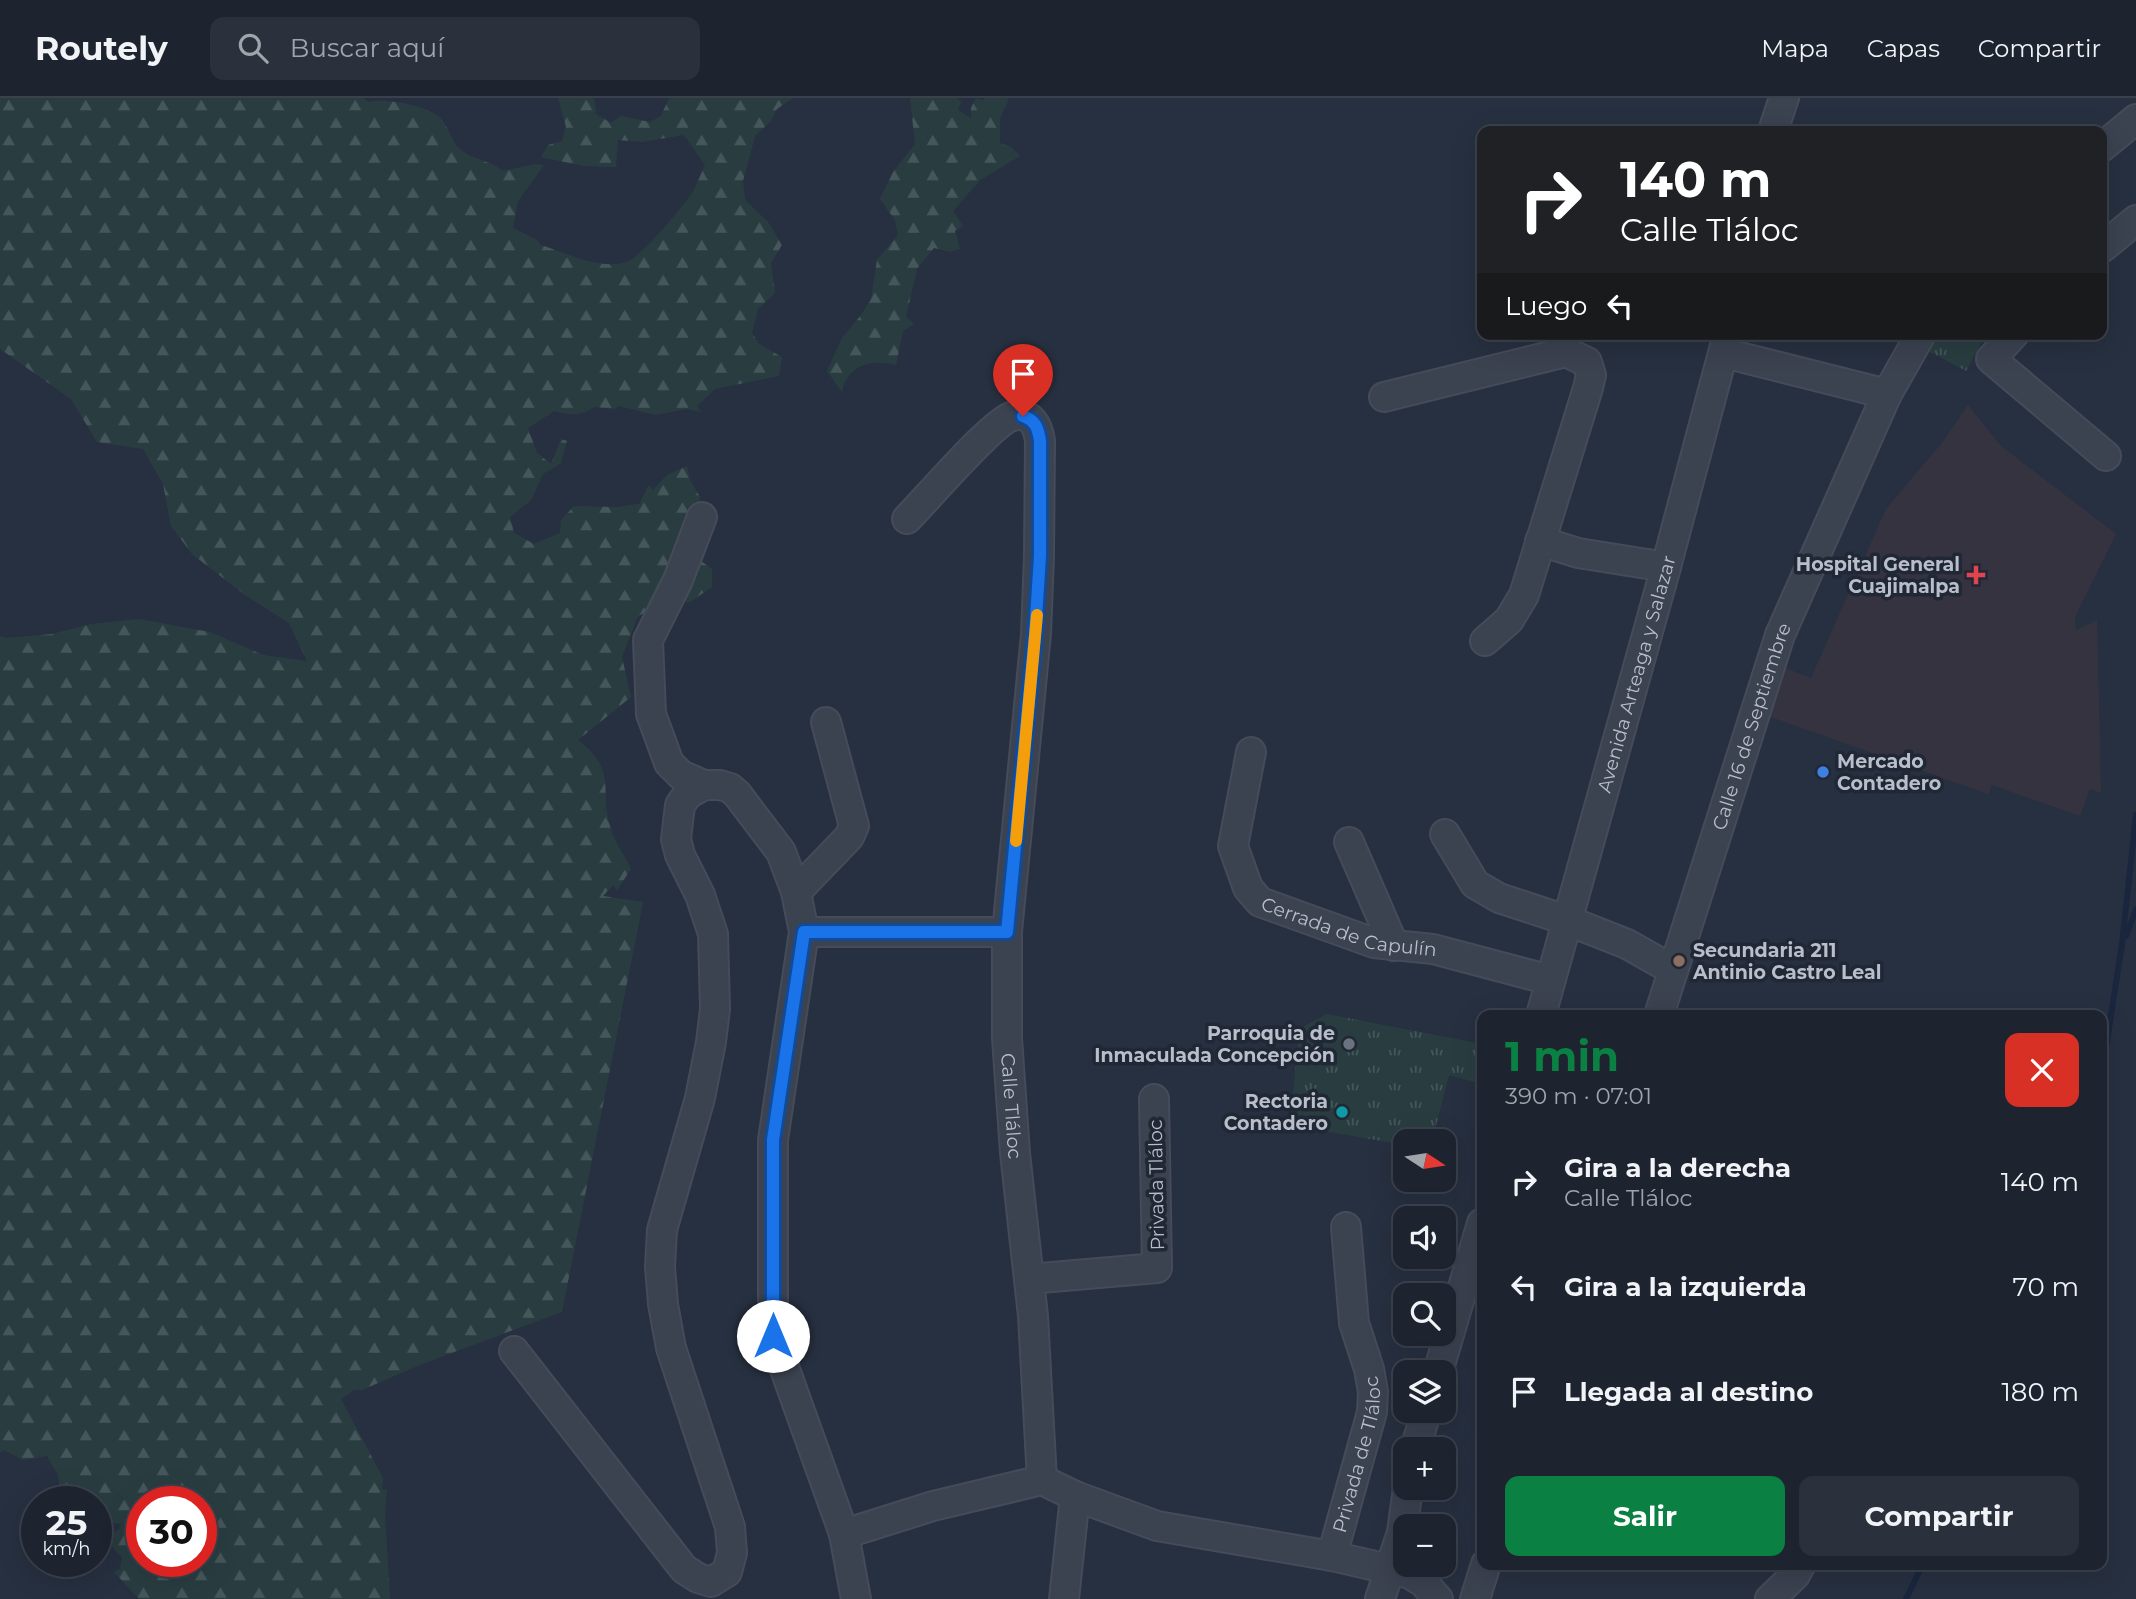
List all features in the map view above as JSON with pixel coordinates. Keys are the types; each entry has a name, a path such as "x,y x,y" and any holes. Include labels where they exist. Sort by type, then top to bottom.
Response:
{"street":[{"path":"1775,126 1784,98"},
{"path":"2107,143 2136,119"},
{"path":"2107,245 2133,228"},
{"name":"Calle 16 de Septiembre","path":"1661,1010 1780,635 1887,394 1917,340"},
{"path":"2009,340 1992,359 2106,456"},
{"path":"1726,344 1887,394"},
{"name":"Avenida Arteaga y Salazar","path":"1542,1010 1726,344"},
{"path":"1384,397 1566,352 1587,362 1591,375 1588,388 1524,595 1509,620 1485,641"},
{"name":"Calle Tláloc","path":"907,519 972,450 1006,419 1014,415 1032,419 1038,427 1040,441 1040,556 1027,731 1007,932 1007,1038 1015,1153 1033,1316 1042,1480"},
{"path":"702,517 678,580 648,640 651,714 669,763 681,775 704,785 730,788 750,809 781,852 796,892 804,932 773,1140 773,1336 844,1534 856,1599"},
{"path":"1541,541 1577,553 1666,567"},
{"path":"796,892 849,837 854,826 826,722"},
{"name":"Cerrada de Capulín","path":"1251,752 1233,846 1248,888 1260,902 1374,943 1433,948 1550,980"},
{"path":"514,1351 684,1569 711,1582 727,1572 732,1553 730,1527 671,1348 660,1266 662,1230 700,1098 715,1009 713,934 676,839 680,806 688,794 704,785"},
{"path":"1445,834 1475,884 1499,898 1627,944 1673,970"},
{"path":"1349,842 1394,946"},
{"path":"804,932 1007,932"},
{"name":"Privada Tláloc","path":"1028,1279 1157,1268 1154,1099"},
{"name":"Privada de Tláloc","path":"1332,1556 1372,1412 1373,1392 1369,1369 1354,1323 1346,1227"},
{"path":"1442,1360 1477,1240"},
{"path":"844,1534 933,1506 1042,1480 1075,1496 1157,1527 1332,1556 1409,1574 1438,1599"},
{"path":"1064,1599 1075,1496"},
{"path":"1380,1599 1402,1532 1406,1500"},
{"path":"1475,1599 1484,1570"},
{"path":"1770,1599 1798,1570"}],"shaded area":[{"name":"Hospital General Cuajimalpa","path":"1968,405 2001,446 2116,534 2075,617 2076,630 2097,620 2101,793 2090,789 2080,816 1992,785 1988,794 1768,716 1783,667 1811,678 1886,509 1941,444"}],"green space":[{"path":"0,98 364,98 368,102 384,101 415,106 439,117 457,146 465,153 503,171 535,164 544,165 518,201 513,228 537,240 541,245 582,259 614,264 631,259 662,231 694,190 705,165 684,135 642,142 618,140 616,167 583,166 541,157 548,145 562,141 566,127 558,98 594,98 596,114 611,123 621,116 650,122 661,116 669,98 793,98 777,109 771,121 755,136 743,181 745,200 768,222 782,245 771,263 775,293 758,309 752,333 759,344 782,357 779,376 715,389 697,406 701,412 687,409 655,415 619,406 615,409 594,407 574,414 554,411 528,428 537,453 551,464 561,439 567,441 561,463 543,474 531,500 510,517 514,533 534,544 560,533 561,520 574,506 616,507 639,504 649,485 653,490 667,475 687,466 690,480 700,497 696,513 697,558 712,569 712,587 690,602 663,604 638,616 622,657 631,697 578,740 599,762 605,782 611,829 631,869 617,890 613,885 603,896 643,902 562,1312 422,1364 362,1390 354,1390 341,1399 383,1478 382,1489 387,1490 385,1514 390,1599 139,1599 114,1572 120,1569 122,1558 112,1546 112,1534 121,1524 112,1523 112,1486 59,1486 58,1475 47,1456 23,1460 4,1450 0,1453 0,636 7,638 52,634 91,624 139,619 210,632 263,655 307,661 289,623 245,595 192,554 171,526 163,484 143,449 97,442 71,399 0,349"},
{"path":"910,98 957,98 961,102 958,110 971,118 971,108 976,98 1009,98 1000,118 1000,143 1011,147 1020,156 980,180 953,211 963,226 955,231 960,249 950,252 934,248 917,269 906,317 914,324 903,331 896,365 878,362 862,366 849,375 842,392 827,371 842,338 871,299 877,260 898,235 895,220 880,199 893,172 915,144"},
{"path":"1933,340 1983,340 1966,371 1928,351"},
{"path":"1327,1014 1477,1043 1477,1083 1449,1075 1435,1129 1393,1129 1393,1143 1290,1125 1299,1029"}],"waterway":[{"path":"2107,1041 2122,944 2136,815"},
{"path":"2126,936 2136,910"},
{"path":"1906,1599 1920,1570"}],"slow traffic":[{"path":"1016,841 1037,615"}],"place":[{"name":"Hospital General Cuajimalpa","path":"1976,575"},
{"name":"Mercado Contadero","path":"1823,772"},
{"name":"Secundaria 211 Antinio Castro Leal","path":"1679,961"},
{"name":"Parroquia de Inmaculada Concepción","path":"1349,1044"},
{"name":"Rectoria Contadero","path":"1342,1112"}],"route":[{"path":"773,1336 773,1140 804,932 1007,932 1025,761 1040,556 1040,441 1038,427 1032,419 1023,416"}]}
